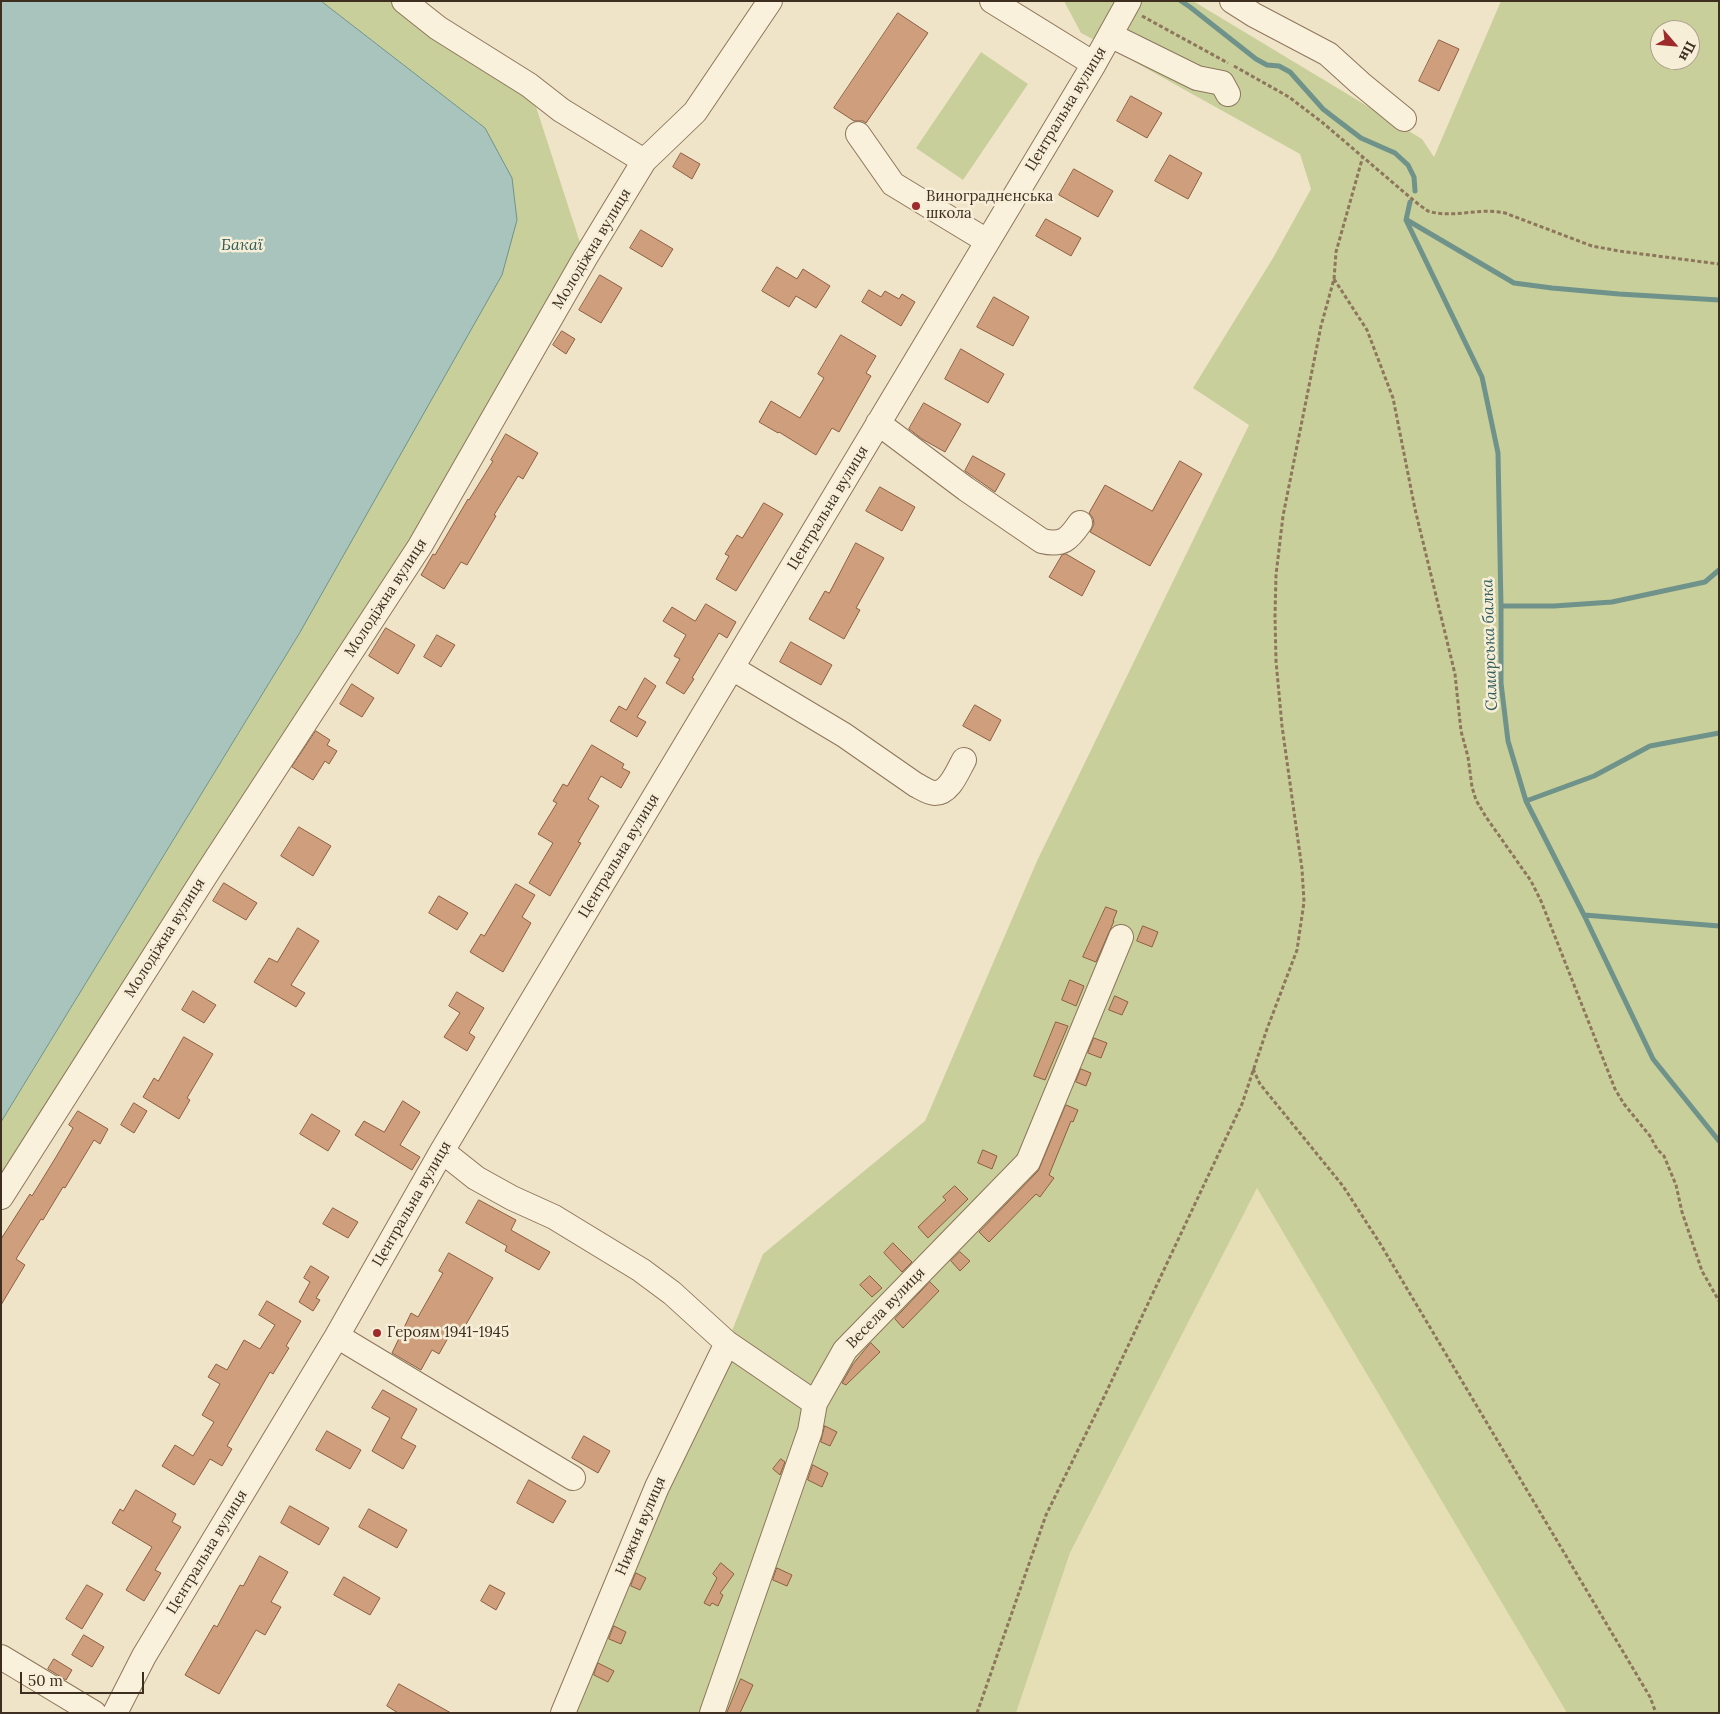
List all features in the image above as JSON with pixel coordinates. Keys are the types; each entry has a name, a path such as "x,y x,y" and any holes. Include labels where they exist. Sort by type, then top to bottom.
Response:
{"street":[{"path":"404,1 438,28 529,85 561,110 644,161"},
{"name":"Молодіжна вулиця","path":"1,1197 207,873 420,546 585,258 644,161 695,112 770,1"},
{"path":"992,1 1094,64"},
{"path":"1232,1 1254,15 1328,54 1404,119"},
{"name":"Центральна вулиця","path":"115,1713 144,1656 337,1336 442,1151 1094,64 1128,4"},
{"path":"1110,35 1197,78 1222,83 1228,94"},
{"path":"858,134 893,184 987,241"},
{"path":"878,423 966,489 1042,541 1052,543 1063,542 1070,538 1080,523"},
{"path":"732,668 844,735 929,792 943,791 951,783 964,760"},
{"name":"Весела вулиця","path":"712,1713 810,1431 815,1403 845,1350 1028,1162 1121,937"},
{"path":"442,1151 476,1178 512,1198 554,1217 640,1270 672,1293 727,1343 815,1403"},
{"path":"337,1336 573,1478"},
{"name":"Нижня вулиця","path":"563,1713 657,1486 727,1343"},
{"path":"1,1657 94,1713"}],"path":[{"path":"1128,4 1289,98 1323,123 1427,210 1444,214 1495,211 1505,213 1592,246 1719,264"},
{"path":"976,1713 1046,1515 1104,1397 1242,1104 1297,950 1304,902 1302,869 1282,726 1276,661 1276,575 1283,516 1321,326 1334,279 1336,252 1363,156"},
{"path":"1334,279 1367,330 1393,398 1415,509 1454,674 1461,731 1476,800 1531,881 1541,901 1615,1089 1624,1104 1664,1156 1676,1185 1682,1212 1702,1271 1719,1301"},
{"path":"1253,1069 1260,1084 1353,1200 1650,1697 1656,1713"}],"shaded area":[{"path":"1257,1187 1567,1713 1016,1713 1070,1554"}],"green space":[{"path":"321,1 404,1 529,85 585,258 533,350 1,1197 1,1122 299,634 485,128"},
{"path":"1064,1 1193,1 1422,139 1434,157 1501,1 1719,1 1719,1713 1567,1713 1257,1188 1070,1553 1016,1713 563,1713 727,1343 763,1254 925,1121 1037,861 1249,425 1193,388 1273,258 1311,189 1300,154 1081,33"},
{"path":"981,52 1028,84 963,180 916,148"}],"water":[{"name":"Бакаї","path":"1,1 321,1 485,128 512,178 517,220 502,275 299,634 1,1122"}],"building":[{"path":"898,13 928,33 866,123 854,121 834,108"},
{"path":"1439,40 1459,49 1439,91 1419,81"},
{"path":"1131,96 1162,113 1147,138 1117,121"},
{"path":"681,153 700,164 692,179 673,167"},
{"path":"1170,155 1202,173 1188,199 1155,181"},
{"path":"1074,169 1113,191 1098,217 1059,195"},
{"path":"1046,219 1081,238 1071,256 1036,236"},
{"path":"641,230 673,249 662,267 630,248"},
{"path":"777,267 797,279 803,269 830,286 816,308 796,296 789,307 762,291"},
{"path":"600,275 622,288 601,323 579,310"},
{"path":"869,290 881,297 885,291 899,299 902,294 915,302 901,326 862,302"},
{"path":"994,297 1029,317 1013,346 977,327"},
{"path":"562,331 575,339 566,354 553,345"},
{"path":"841,335 876,356 866,373 871,376 839,432 832,428 816,455 759,422 771,401 800,418 824,378 818,374"},
{"path":"961,349 1004,374 988,403 945,379"},
{"path":"924,403 961,424 945,452 909,429"},
{"path":"506,434 538,453 523,479 518,476 467,565 461,562 444,589 421,575 493,461 491,460"},
{"path":"973,456 1005,474 995,492 965,471"},
{"path":"1180,461 1202,474 1150,566 1090,532 1094,524 1093,518 1089,513 1105,485 1152,511"},
{"path":"880,487 915,507 902,531 866,511"},
{"path":"764,503 783,514 736,591 716,579 729,556 725,554 737,535 742,538"},
{"path":"856,543 884,558 856,608 860,610 844,639 809,619 825,591 829,593"},
{"path":"1066,554 1095,571 1082,596 1049,577 1062,555"},
{"path":"706,604 736,622 727,638 719,633 684,694 666,683 680,659 674,656 686,635 663,621 672,607 695,621"},
{"path":"386,628 415,645 398,674 369,656"},
{"path":"437,635 455,645 441,667 424,657"},
{"path":"791,642 832,665 821,685 780,662"},
{"path":"645,678 656,686 637,717 646,722 637,737 610,721 619,706 626,710"},
{"path":"352,684 374,698 362,717 340,704"},
{"path":"975,705 1001,720 990,741 963,726"},
{"path":"316,731 330,740 327,745 337,751 329,764 325,761 313,780 292,767"},
{"path":"592,745 624,764 622,768 630,772 621,788 601,776 588,799 599,806 578,842 581,843 550,896 529,883 553,843 538,834 557,803 553,801 563,784 567,786"},
{"path":"299,827 331,846 313,876 281,856"},
{"path":"224,883 257,903 246,920 213,901"},
{"path":"516,884 535,895 522,917 531,923 503,972 470,952 481,934 484,936"},
{"path":"439,896 468,913 457,930 429,913"},
{"path":"1106,907 1117,911 1096,962 1083,957"},
{"path":"1143,926 1158,932 1152,947 1137,941"},
{"path":"298,928 319,941 291,985 305,993 296,1007 254,982 269,958 277,962"},
{"path":"1070,980 1084,986 1076,1006 1062,1000"},
{"path":"193,991 216,1005 204,1023 182,1010"},
{"path":"457,992 484,1008 469,1033 475,1037 467,1051 444,1037 460,1013 449,1006"},
{"path":"1115,996 1128,1002 1122,1015 1109,1010"},
{"path":"1056,1022 1068,1026 1045,1080 1034,1076"},
{"path":"184,1037 213,1054 187,1098 190,1100 179,1119 143,1097 154,1078 158,1081"},
{"path":"1094,1038 1107,1043 1101,1058 1088,1053"},
{"path":"1081,1069 1091,1073 1086,1086 1076,1082"},
{"path":"403,1101 420,1112 400,1145 420,1157 412,1170 355,1135 364,1121 384,1132"},
{"path":"134,1103 147,1111 134,1133 121,1125"},
{"path":"1066,1105 1078,1110 1073,1122 1071,1121 1049,1175 1054,1178 1040,1197 1036,1194 989,1242 979,1232 1038,1171"},
{"path":"78,1111 108,1129 100,1144 94,1140 65,1188 63,1187 16,1259 25,1265 1,1305 1,1239 30,1194 32,1196 56,1157 73,1128 69,1125"},
{"path":"312,1114 340,1131 328,1151 300,1134"},
{"path":"983,1150 997,1156 992,1169 978,1163"},
{"path":"955,1186 968,1199 928,1238 918,1227 946,1200 943,1197"},
{"path":"479,1200 516,1220 511,1230 550,1252 539,1270 505,1251 507,1246 466,1223"},
{"path":"333,1208 358,1222 348,1238 323,1224"},
{"path":"893,1243 912,1262 902,1272 884,1253"},
{"path":"960,1252 970,1261 960,1271 951,1261"},
{"path":"449,1253 493,1278 461,1333 453,1329 439,1354 432,1350 421,1370 392,1353 411,1313 418,1317 443,1273 439,1271"},
{"path":"311,1266 329,1277 316,1298 320,1300 313,1311 299,1302 310,1282 304,1278"},
{"path":"870,1276 882,1288 872,1297 860,1285"},
{"path":"930,1282 939,1291 903,1328 895,1319"},
{"path":"267,1301 301,1321 286,1346 289,1348 273,1374 270,1372 227,1446 232,1449 222,1466 210,1459 194,1485 162,1466 175,1445 193,1456 214,1422 202,1415 220,1384 208,1377 216,1364 227,1370 244,1340 260,1349 275,1325 259,1315"},
{"path":"871,1343 880,1352 846,1385 842,1383 853,1364"},
{"path":"383,1390 417,1409 401,1438 416,1446 403,1469 372,1451 390,1418 372,1408"},
{"path":"825,1426 837,1432 830,1446 821,1442"},
{"path":"327,1431 361,1450 350,1469 316,1450"},
{"path":"584,1436 610,1451 598,1473 572,1458"},
{"path":"781,1459 785,1462 780,1475 773,1469"},
{"path":"813,1465 828,1473 822,1487 808,1480"},
{"path":"529,1480 566,1501 553,1523 517,1503"},
{"path":"136,1490 176,1514 172,1522 181,1527 155,1570 161,1573 144,1601 126,1590 152,1547 112,1523 120,1509 123,1511"},
{"path":"290,1506 329,1528 319,1545 281,1523"},
{"path":"369,1509 407,1530 397,1548 359,1527"},
{"path":"260,1556 288,1572 271,1602 281,1607 265,1635 256,1630 219,1694 185,1675 214,1625 217,1627 240,1585 243,1586"},
{"path":"721,1563 734,1574 720,1593 723,1595 718,1606 712,1603 710,1606 704,1603 717,1578 713,1574"},
{"path":"777,1568 792,1575 787,1586 773,1580"},
{"path":"636,1573 646,1578 640,1590 631,1586"},
{"path":"344,1577 380,1598 370,1615 334,1595"},
{"path":"87,1585 103,1594 82,1629 66,1619"},
{"path":"490,1585 505,1593 496,1610 481,1601"},
{"path":"614,1626 626,1632 621,1644 609,1639"},
{"path":"84,1635 104,1647 92,1667 72,1655"},
{"path":"54,1659 72,1670 66,1680 48,1669"},
{"path":"598,1663 614,1671 608,1682 594,1675"},
{"path":"741,1679 753,1685 740,1713 727,1713"},
{"path":"399,1684 451,1713 398,1713 387,1706"}],"waterway":[{"name":"Самарська балка","path":"1181,1 1256,59 1267,65 1279,66 1290,72 1323,109 1361,138 1395,153 1408,165 1414,177 1415,191"},
{"name":"Самарська балка","path":"1410,202 1406,220 1482,377 1498,453 1501,683 1508,741 1526,801 1584,915 1653,1059 1719,1141"},
{"path":"1407,220 1514,283 1619,294 1719,300"},
{"path":"1501,606 1554,606 1612,602 1705,582 1719,570"},
{"path":"1526,801 1594,776 1650,746 1719,733"},
{"path":"1584,915 1719,926"}],"place":[{"name":"Виноградненська школа","path":"916,206"},
{"name":"Героям 1941-1945","path":"377,1333"}]}
